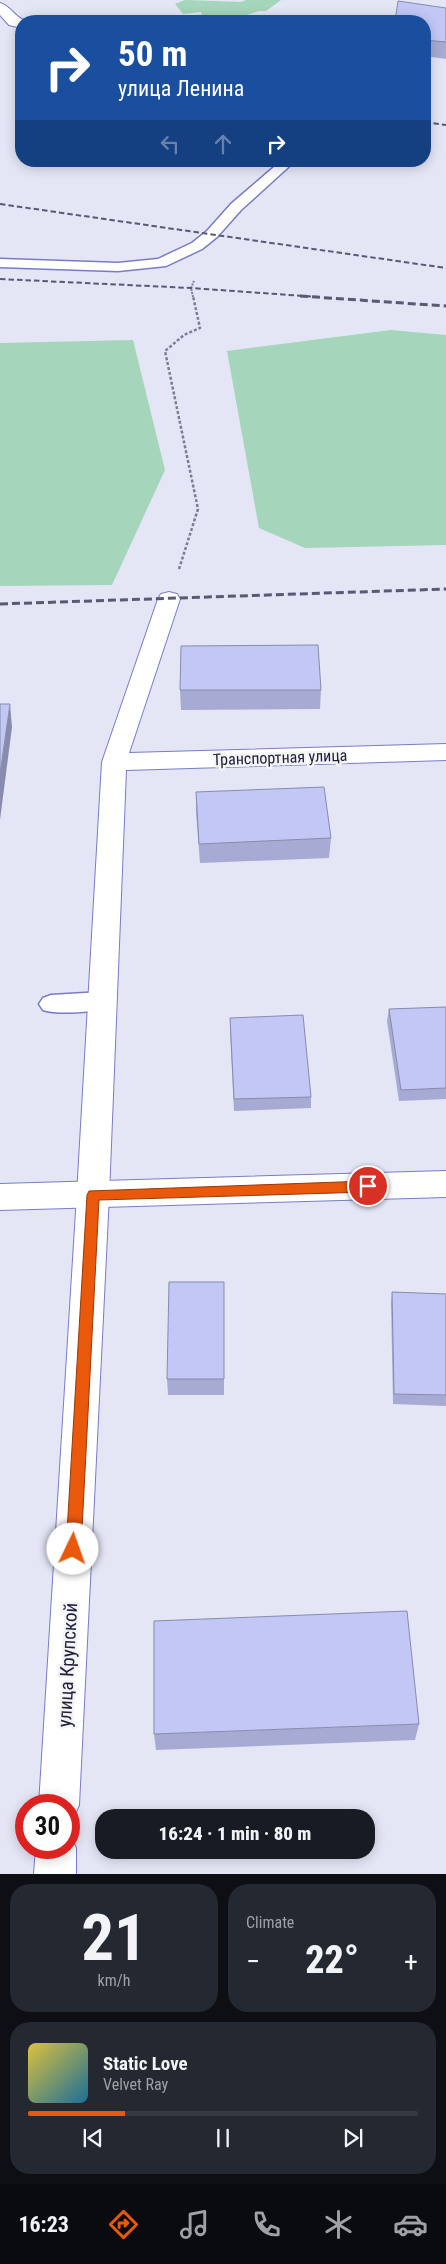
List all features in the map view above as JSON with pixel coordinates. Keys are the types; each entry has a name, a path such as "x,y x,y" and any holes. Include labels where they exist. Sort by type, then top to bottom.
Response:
{"street":[{"path":"0,7 15,22"},
{"name":"улица Крупской","path":"60,1794 93,1195 114,762 169,599"},
{"name":"Транспортная улица","path":"114,762 446,752"},
{"path":"0,1197 446,1184"},
{"path":"55,1874 56,1859"}],"lane":[{"path":"0,263 118,267 161,263 197,246 212,234 236,207 282,167"},
{"path":"52,1004 102,1001"}],"path":[{"path":"169,599 198,510 165,350 184,335 200,328 191,288 202,267 216,249 212,234"}],"green space":[{"path":"185,0 241,2 246,0 281,0 266,11 246,15 202,15 201,12 183,14 175,4"},
{"path":"391,330 446,335 446,545 305,548 259,528 227,351"},
{"path":"133,340 165,470 112,585 0,586 0,343"}],"building":[{"path":"398,1 446,8 446,42 431,41 431,15 396,15"},
{"path":"318,645 321,690 180,690 181,646"},
{"path":"0,704 10,704 0,774"},
{"path":"324,787 331,838 199,844 196,792"},
{"path":"446,1007 446,1088 401,1090 389,1009"},
{"path":"303,1015 311,1097 234,1099 230,1018"},
{"path":"169,1282 224,1282 224,1379 167,1379"},
{"path":"392,1292 446,1294 446,1395 394,1394"},
{"path":"407,1611 419,1724 154,1734 154,1621"}],"railway":[{"path":"431,123 446,125"},
{"path":"0,204 446,268"},
{"path":"0,279 191,288 318,297"},
{"path":"300,296 446,306"},
{"path":"0,604 446,589"}],"route":[{"path":"73,1549 93,1195 368,1186"}]}
